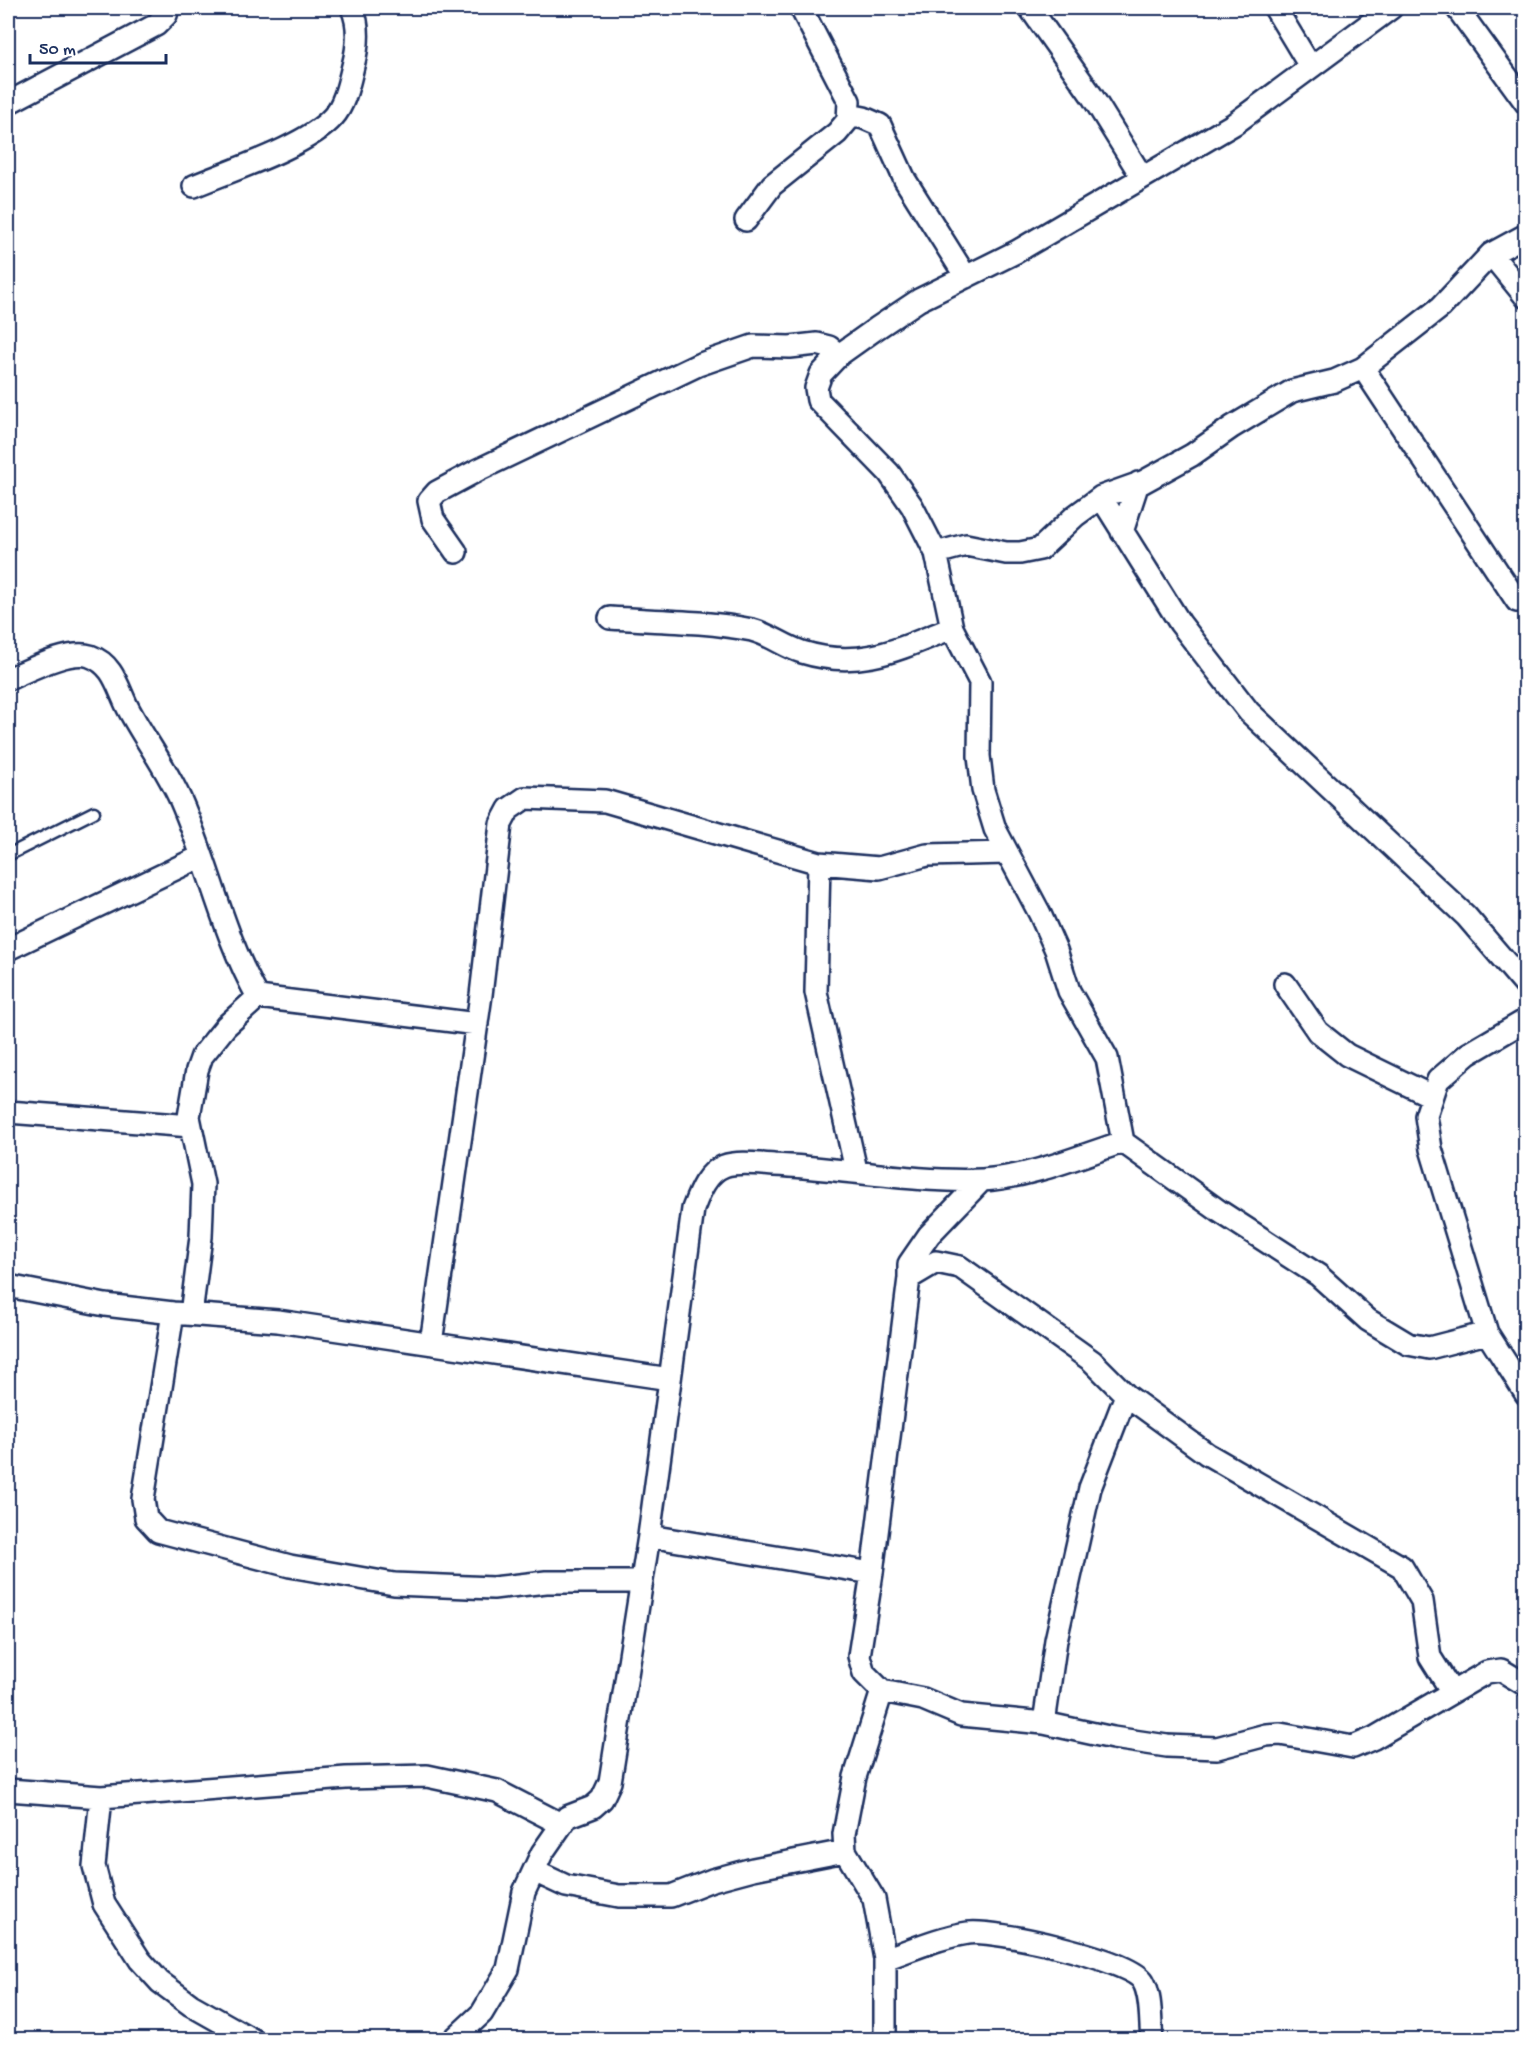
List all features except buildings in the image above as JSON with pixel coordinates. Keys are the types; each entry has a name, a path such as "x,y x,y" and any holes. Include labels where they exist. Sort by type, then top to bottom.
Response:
{"street":[{"path":"8,103 156,25 166,15 168,8"},
{"path":"194,186 307,137 334,116 348,89 355,60 358,34 352,8"},
{"path":"746,220 771,185 837,133 849,115 849,101 801,8"},
{"path":"1030,8 1092,96 1142,177"},
{"path":"1275,8 1310,66"},
{"path":"1391,8 1234,124 1016,252 918,300 839,355 821,374 816,388 819,400 889,473 912,506 936,553 952,628 980,682 979,756 983,790 995,829 1056,950 1069,991 1107,1058 1123,1142 1219,1210 1318,1275 1368,1320 1399,1340 1429,1348 1487,1333"},
{"path":"1457,8 1526,103"},
{"path":"849,115 880,125 905,180 966,277"},
{"path":"936,553 966,545 1006,553 1040,549 1075,516 1101,497 1138,483 1192,455 1240,421 1292,391 1334,381 1363,368 1441,307 1491,254 1526,235"},
{"path":"1491,254 1526,297"},
{"path":"456,552 433,519 429,501 437,492 478,470 698,365 746,348 817,344 829,347 839,355"},
{"path":"1363,368 1517,601"},
{"path":"1122,532 1138,483"},
{"path":"1101,497 1180,623 1249,711 1466,916 1526,986"},
{"path":"610,618 755,631 784,647 824,659 861,660 900,649 952,628"},
{"path":"8,679 45,663 70,657 89,656 110,668 127,707 181,800 229,935 258,997"},
{"path":"431,1343 477,1024 501,824 504,815 516,803 525,798 546,797 605,801 819,863 879,868 927,855 1007,853"},
{"path":"8,949 200,857"},
{"path":"819,863 816,992 856,1170"},
{"path":"1286,984 1318,1032 1347,1055 1431,1096"},
{"path":"477,1024 258,997 226,1026 202,1056 194,1084 190,1126 203,1184 201,1237 182,1314 143,1499 146,1518 158,1532 290,1566 394,1584 493,1588 546,1582 642,1582"},
{"path":"1526,1020 1468,1054 1438,1080 1426,1116 1426,1132 1487,1333 1526,1394"},
{"path":"8,1112 190,1126"},
{"path":"453,2040 482,2013 508,1969 522,1902 542,1853 567,1817 593,1807 602,1799 610,1782 650,1536 693,1209 701,1187 710,1176 724,1166 735,1165 856,1170 905,1176 982,1180 1028,1173 1123,1142"},
{"path":"982,1180 929,1235 909,1264 872,1573 859,1656 864,1673 882,1691 923,1699 961,1715 1044,1723 1113,1738 1167,1746 1217,1748 1266,1735 1280,1734 1353,1747 1487,1672 1501,1670 1526,1685"},
{"path":"909,1278 936,1262 960,1267 1092,1361 1126,1395 1207,1454 1402,1568 1422,1601 1430,1657 1452,1692"},
{"path":"8,1286 105,1305 182,1314 278,1321 670,1379"},
{"path":"1044,1723 1056,1640 1090,1488 1126,1395"},
{"path":"650,1536 872,1573"},
{"path":"882,1691 855,1776 844,1834 845,1851 874,1899 885,1959 885,2040"},
{"path":"8,1790 100,1797 346,1778 427,1776 497,1791 561,1824"},
{"path":"100,1797 94,1866 104,1905 140,1960 160,1982 191,2005 253,2040"},
{"path":"534,1871 566,1886 619,1896 671,1896 712,1880 753,1869 845,1851"},
{"path":"885,1959 968,1933 1058,1945 1128,1970 1143,1981 1149,2005 1152,2040"}],"lane":[{"path":"8,855 94,812"}]}
